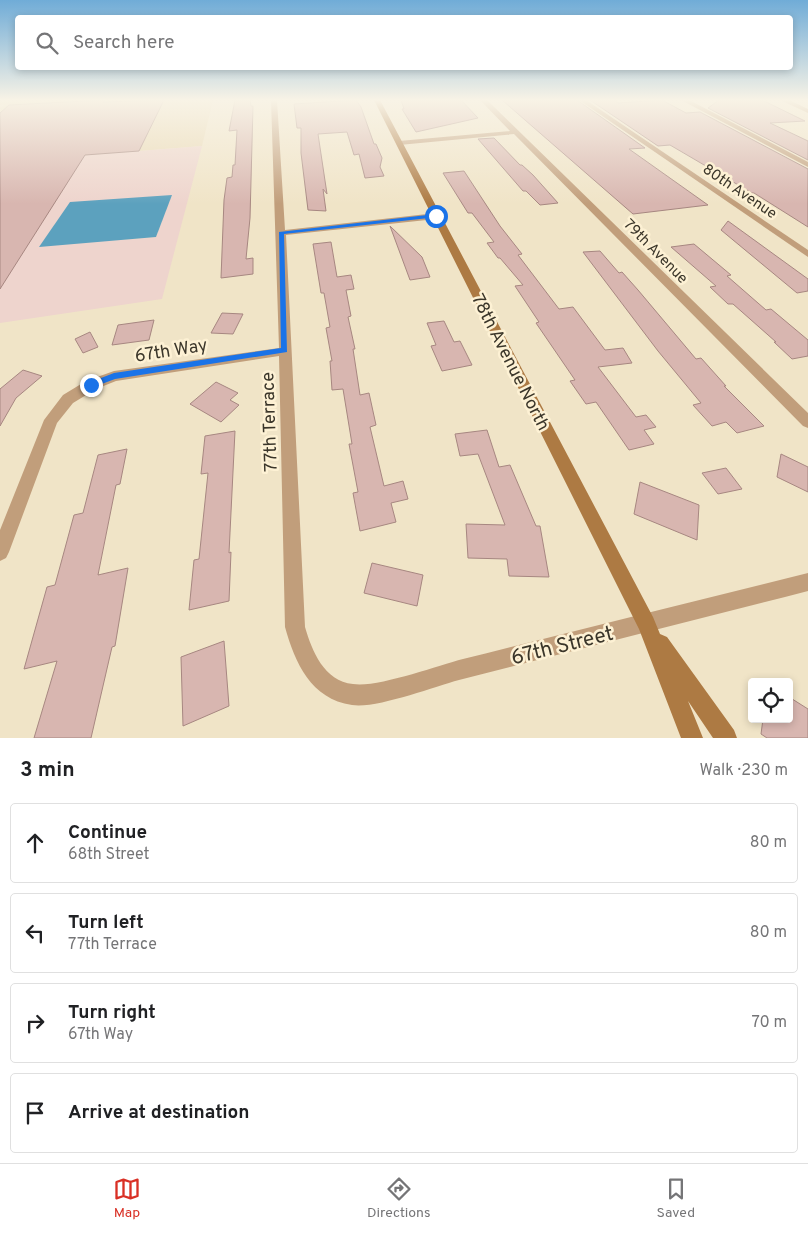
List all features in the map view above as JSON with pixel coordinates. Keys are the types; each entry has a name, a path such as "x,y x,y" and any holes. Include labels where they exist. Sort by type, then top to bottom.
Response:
{"street":[{"name":"77th Terrace","path":"276,134 282,233 295,627 304,656 318,678"},
{"name":"78th Avenue North","path":"395,134 646,624 692,738"},
{"path":"399,143 489,134"},
{"name":"79th Avenue","path":"517,134 808,422"},
{"name":"80th Avenue","path":"633,134 808,254"},
{"path":"750,134 808,165"},
{"path":"282,233 436,216"},
{"name":"67th Way","path":"0,552 51,420 68,399 91,385 114,376 285,350"},
{"name":"67th Street","path":"318,678 346,693 358,696 369,695 456,671 808,582"},
{"name":"78th Avenue North","path":"646,624 726,738"}],"shaded area":[{"path":"0,134 205,134 202,146 0,162"},
{"path":"202,146 162,299 0,323 0,162","holes":["171,195 156,237 40,246"]}],"water":[{"path":"172,195 156,237 39,247 70,202"}],"building":[{"path":"0,134 147,134 139,151 85,155 0,289"},
{"path":"237,134 252,134 250,218 246,259 253,258 253,274 221,278 224,200 227,178 232,177 233,165 235,165"},
{"path":"301,134 318,134 327,194 323,189 326,211 308,210 301,153"},
{"path":"348,134 371,134 382,158 380,167 384,176 365,178 359,154 354,155"},
{"path":"542,134 626,134 645,148 629,149 708,205 633,214"},
{"path":"641,134 743,134 808,169 808,227 754,193 670,145 658,146"},
{"path":"759,134 794,134 808,141 808,160"},
{"path":"494,138 520,165 533,175 558,203 540,205 526,191 523,191 478,139"},
{"path":"464,171 500,226 522,254 518,255 559,309 573,307 605,350 623,348 632,363 598,367 636,417 646,415 656,427 644,430 654,444 629,450 596,402 586,404 570,381 575,380 536,323 539,322 515,286 523,285 487,243 494,242 472,213 468,213 443,173"},
{"path":"728,221 808,279 808,291 797,293 721,230"},
{"path":"390,226 422,257 430,277 410,280"},
{"path":"331,242 337,277 351,275 354,289 346,290 351,316 348,317 355,349 353,349 360,395 369,393 376,425 370,427 384,486 403,481 408,499 391,503 396,522 360,531 353,493 358,492 349,444 352,444 343,389 332,390 330,361 332,361 326,328 330,327 324,293 321,293 313,244"},
{"path":"694,244 731,275 727,276 766,310 771,309 808,340 808,356 792,359 774,342 776,342 733,304 728,304 710,287 716,286 671,247"},
{"path":"600,251 619,273 622,272 638,290 696,359 701,358 726,386 724,386 764,426 737,433 726,422 712,426 693,405 701,403 658,351 583,252"},
{"path":"222,313 243,314 233,334 211,333"},
{"path":"154,320 149,340 112,345 118,325"},
{"path":"444,321 454,342 460,341 472,365 442,371 431,346 436,345 427,323"},
{"path":"90,332 98,347 83,353 75,339"},
{"path":"23,370 42,376 16,398 0,426 0,389"},
{"path":"216,382 238,393 230,400 239,405 221,422 190,404"},
{"path":"487,430 499,467 510,465 536,526 540,526 549,577 509,576 507,559 468,558 466,524 505,525 478,454 460,456 455,434"},
{"path":"235,431 229,553 231,552 229,601 189,610 194,560 199,559 208,473 201,474 205,436"},
{"path":"127,449 120,484 116,485 98,575 128,568 115,646 112,647 91,738 34,738 57,661 24,669 47,587 55,585 74,515 83,513 98,455"},
{"path":"781,454 808,467 808,492 777,477"},
{"path":"726,468 742,489 718,494 702,473"},
{"path":"640,482 699,505 697,540 634,514"},
{"path":"372,563 423,575 417,606 364,593"},
{"path":"224,641 229,706 183,726 181,657"},
{"path":"793,700 808,709 808,738 767,738 761,734 762,723 793,723"}],"route":[{"path":"91,385 114,376 285,350 282,233 436,216"}]}
